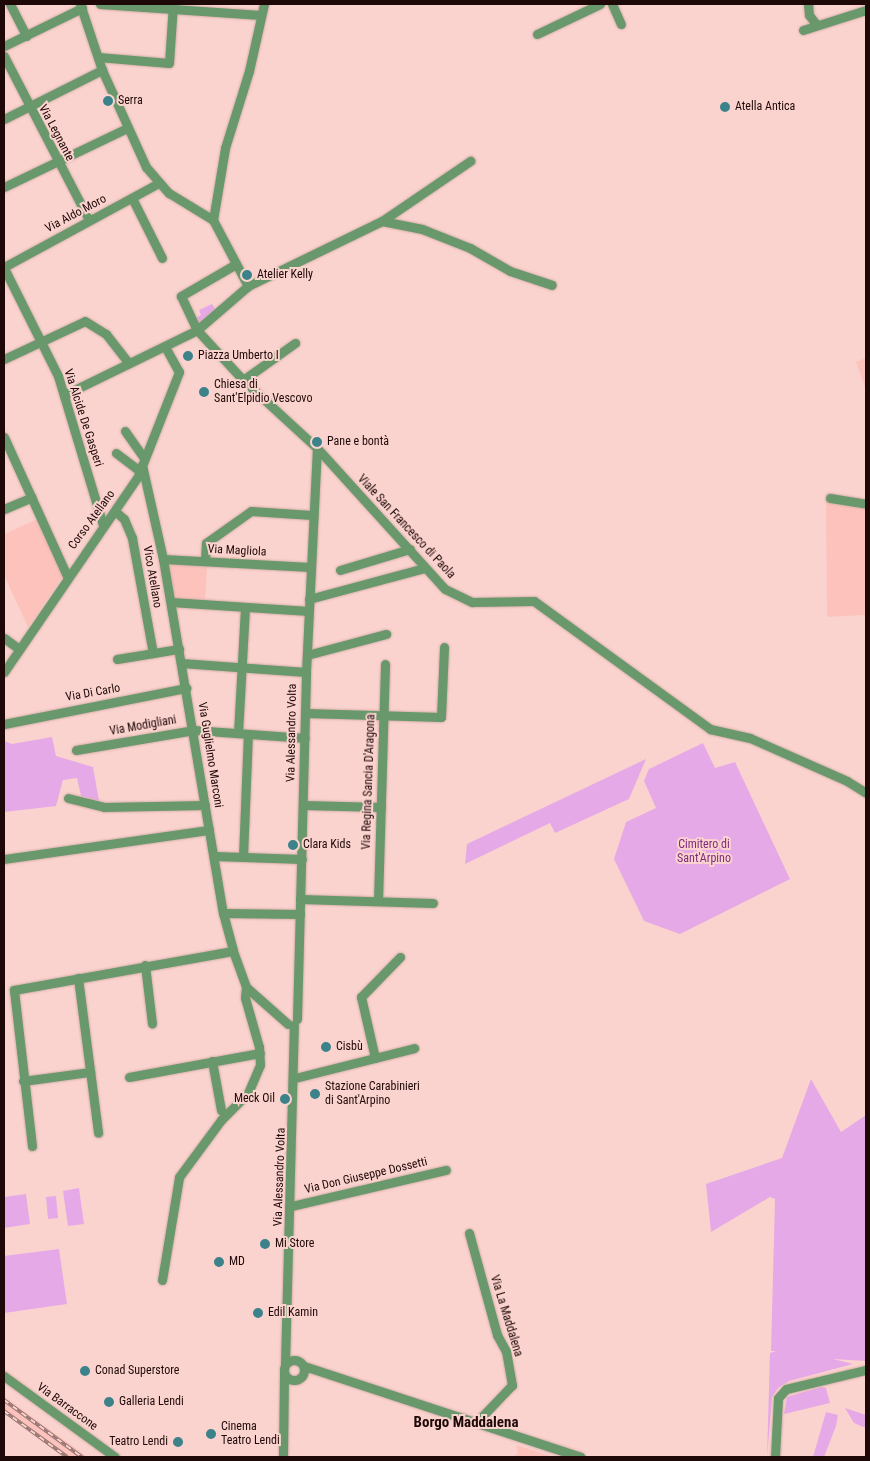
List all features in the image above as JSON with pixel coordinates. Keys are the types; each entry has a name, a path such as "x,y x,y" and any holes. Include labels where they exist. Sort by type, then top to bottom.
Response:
{"street":[{"path":"10,4 26,36"},
{"path":"100,4 172,6 261,15"},
{"path":"213,220 224,148 249,71 264,4"},
{"path":"537,34 600,4"},
{"path":"612,4 621,24"},
{"path":"808,4 809,15 816,24"},
{"path":"4,46 81,6 102,70 146,167 169,193 213,220 248,286"},
{"path":"98,57 169,63 172,6"},
{"path":"803,30 816,24 866,10"},
{"name":"Via Legnante","path":"4,56 56,162 89,220"},
{"path":"4,119 102,70"},
{"path":"4,187 127,128"},
{"path":"64,395 198,330 248,286 382,221 470,161"},
{"name":"Via Aldo Moro","path":"4,267 159,183"},
{"path":"132,198 162,258"},
{"path":"382,221 422,229 470,248 510,271 552,285"},
{"path":"198,330 181,296 236,264"},
{"name":"Via Alcide De Gasperi","path":"4,267 41,341 64,395 103,525"},
{"path":"4,359 85,321 106,334 129,363"},
{"name":"Viale San Francesco di Paola","path":"198,330 243,380 316,448 445,589 472,602 534,601 710,730 750,738 847,781 866,793"},
{"path":"243,380 295,343"},
{"name":"Corso Atellano","path":"4,672 67,576 115,511 142,465 179,372 165,347"},
{"path":"125,431 142,465"},
{"path":"4,436 67,576"},
{"name":"Via Alessandro Volta","path":"283,1457 295,1078 290,1020 300,914 306,672 316,448"},
{"path":"116,453 142,465"},
{"name":"Via Guglielmo Marconi","path":"142,465 163,559 194,730 223,913 233,951 246,987 290,1020"},
{"path":"132,485 145,481"},
{"path":"4,510 32,497"},
{"path":"830,498 866,504"},
{"name":"Vico Atellano","path":"115,511 124,519 132,538 153,653"},
{"path":"205,561 206,542 251,511 312,515"},
{"path":"340,570 410,549"},
{"name":"Via Magliola","path":"163,559 310,567"},
{"path":"309,599 426,568"},
{"path":"171,602 309,611"},
{"path":"238,733 245,607"},
{"path":"307,655 386,634"},
{"path":"4,638 19,649"},
{"path":"305,713 440,717 444,647"},
{"path":"117,659 179,649"},
{"path":"181,663 306,672"},
{"name":"Via Regina Sancia D'Aragona","path":"378,901 385,664"},
{"name":"Via Di Carlo","path":"4,724 186,688"},
{"name":"Via Modigliani","path":"76,750 194,730 305,738"},
{"path":"243,857 248,734"},
{"path":"68,798 104,806 205,805"},
{"path":"303,805 381,807"},
{"path":"4,859 209,830"},
{"path":"214,856 302,859"},
{"path":"300,899 433,903"},
{"path":"223,913 300,914"},
{"path":"32,1146 14,990 233,951"},
{"path":"375,1058 361,997 400,957"},
{"path":"146,965 152,1024"},
{"path":"78,978 98,1133"},
{"path":"162,1280 179,1177 222,1120 248,1093 260,1065 260,1053 245,998 246,987"},
{"path":"295,1078 414,1048"},
{"path":"128,1077 260,1053"},
{"path":"212,1061 221,1110"},
{"path":"23,1081 90,1072"},
{"name":"Via Don Giuseppe Dossetti","path":"291,1206 446,1170"},
{"name":"Via La Maddalena","path":"469,1232 497,1335 506,1351 512,1385 476,1423"},
{"name":"Via Alessandro Volta","path":"288,1329 296,1360"},
{"path":"303,1371 294,1380 285,1369 296,1360 303,1371 338,1378 580,1457"},
{"path":"775,1457 778,1398 786,1389 866,1370"},
{"name":"Via Barraccone","path":"4,1376 115,1457"},
{"name":"Via Alessandro Volta","path":"284,1397 294,1380"}],"shaded area":[{"path":"866,358 866,390 856,362"},
{"path":"826,501 866,509 866,615 827,617"},
{"path":"38,519 63,576 28,627 4,575 4,534"},
{"path":"169,562 207,565 205,602 173,600"},
{"path":"4,1396 88,1457 62,1456 4,1413"},
{"path":"516,1445 553,1457 511,1457 518,1454"}],"green space":[{"path":"212,304 217,312 199,328 194,319 201,315 199,310"},
{"path":"52,737 56,756 93,767 99,801 81,796 77,778 63,780 56,806 4,812 4,741 12,744"},
{"name":"Cimitero di Sant'Arpino","path":"703,743 715,768 735,762 790,879 680,934 644,921 614,859 626,822 656,808 644,781 649,769"},
{"path":"646,759 629,799 555,833 550,823 465,864 467,844"},
{"path":"811,1079 841,1132 866,1115 866,1361 833,1359 853,1364 789,1381 778,1388 772,1397 767,1457 770,1353 776,1351 771,1351 775,1199 770,1197 711,1232 706,1184 782,1158"},
{"path":"79,1188 84,1224 68,1226 63,1191"},
{"path":"26,1194 30,1224 4,1228 4,1197"},
{"path":"56,1196 58,1218 48,1219 46,1197"},
{"path":"59,1249 67,1304 4,1313 4,1256"},
{"path":"821,1387 826,1388 830,1403 784,1414 787,1397"},
{"path":"845,1408 866,1415 866,1428 854,1423"},
{"path":"826,1412 838,1415 836,1426 824,1457 813,1457"}],"railway":[{"path":"4,1400 82,1457"},
{"path":"4,1411 67,1457"}],"place":[{"name":"Serra","path":"108,101"},
{"name":"Atella Antica","path":"725,107"},
{"name":"Atelier Kelly","path":"247,275"},
{"name":"Piazza Umberto I","path":"188,356"},
{"name":"Chiesa di Sant'Elpidio Vescovo","path":"204,392"},
{"name":"Pane e bontà","path":"317,442"},
{"name":"Clara Kids","path":"293,845"},
{"name":"Cisbù","path":"326,1047"},
{"name":"Stazione Carabinieri di Sant'Arpino","path":"315,1094"},
{"name":"Meck Oil","path":"285,1099"},
{"name":"Mi Store","path":"265,1244"},
{"name":"MD","path":"219,1262"},
{"name":"Edil Kamin","path":"258,1313"},
{"name":"Conad Superstore","path":"85,1371"},
{"name":"Galleria Lendi","path":"109,1402"},
{"name":"Cinema Teatro Lendi","path":"211,1434"},
{"name":"Teatro Lendi","path":"178,1442"}],"district":[{"name":"Borgo Maddalena","path":"466,1423"}]}
